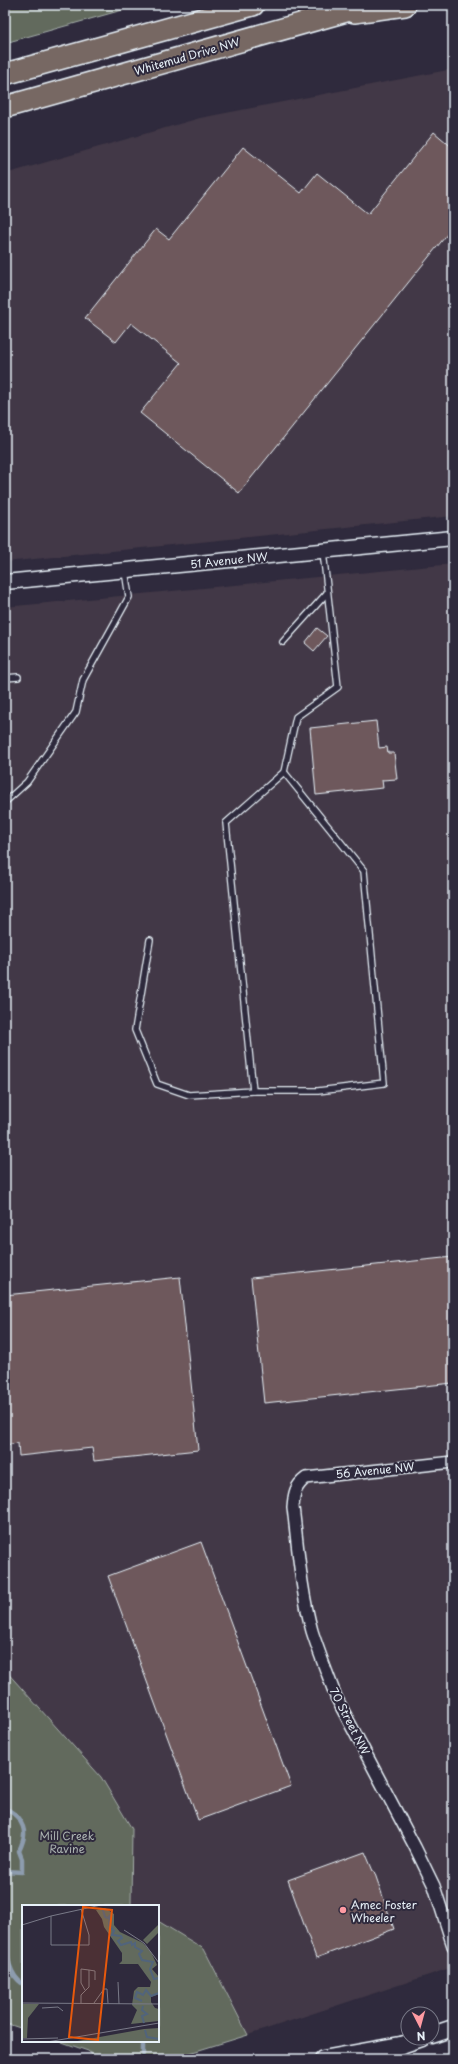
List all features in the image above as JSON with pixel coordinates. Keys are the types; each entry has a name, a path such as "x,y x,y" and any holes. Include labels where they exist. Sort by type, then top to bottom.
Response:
{"highway":[{"path":"5,74 254,5"},
{"name":"Whitemud Drive NW","path":"5,107 368,5"},
{"path":"334,15 405,5"}],"main road":[{"path":"440,2032 453,2028"},
{"path":"323,2059 400,2045"},
{"path":"368,2059 400,2045"}],"street":[{"name":"51 Avenue NW","path":"5,582 453,538"},
{"name":"56 Avenue NW","path":"298,1483 306,1478 318,1476 453,1462"},
{"name":"70 Street NW","path":"298,1483 294,1494 293,1507 303,1587 312,1630 336,1697 434,1886 453,1946"}],"lane":[{"path":"253,1091 226,823 284,772 296,717 338,687 323,551"},
{"path":"5,802 27,782 76,712 83,680 129,597 125,571"},
{"path":"283,642 327,593"},
{"path":"5,678 18,677"},
{"path":"150,940 135,1030 157,1084 188,1095 253,1091 318,1090 384,1083 364,871 284,772"}],"shaded area":[{"path":"453,69 453,516 5,562 5,174 200,118"},
{"path":"453,564 453,1967 248,2035 204,1949 159,1922 159,1905 131,1904 132,1829 101,1777 5,1670 5,607"}],"green space":[{"path":"5,5 140,5 5,43"},
{"name":"Mill Creek Ravine","path":"5,1670 101,1777 132,1829 131,1904 132,1905 22,1905 22,2029 5,2023"},
{"path":"159,1922 204,1949 248,2035 170,2059 97,2059 88,2051 62,2042 159,2042"}],"building":[{"path":"434,132 453,148 453,227 239,493 140,413 181,363 131,323 116,342 85,318 156,229 169,239 243,147 301,193 317,173 368,214"},
{"path":"317,628 327,636 314,651 305,643"},
{"path":"376,721 379,748 387,747 388,753 394,753 397,779 382,780 383,788 316,795 310,728"},
{"path":"453,1257 453,1383 264,1403 251,1278"},
{"path":"180,1277 198,1450 94,1461 92,1448 19,1456 18,1443 5,1445 5,1295"},
{"path":"201,1542 291,1786 198,1820 108,1576"},
{"name":"Amec Foster Wheeler","path":"365,1852 374,1871 394,1929 316,1958 288,1880"}],"waterway":[{"path":"5,1809 11,1811 18,1818 24,1830 23,1842 19,1851 22,1859 22,1872 5,1871"},
{"path":"5,1934 7,1955 11,1968 18,1980 22,1983"},
{"path":"143,2042 143,2054"}],"place":[{"name":"Amec Foster Wheeler","path":"343,1910"}]}
